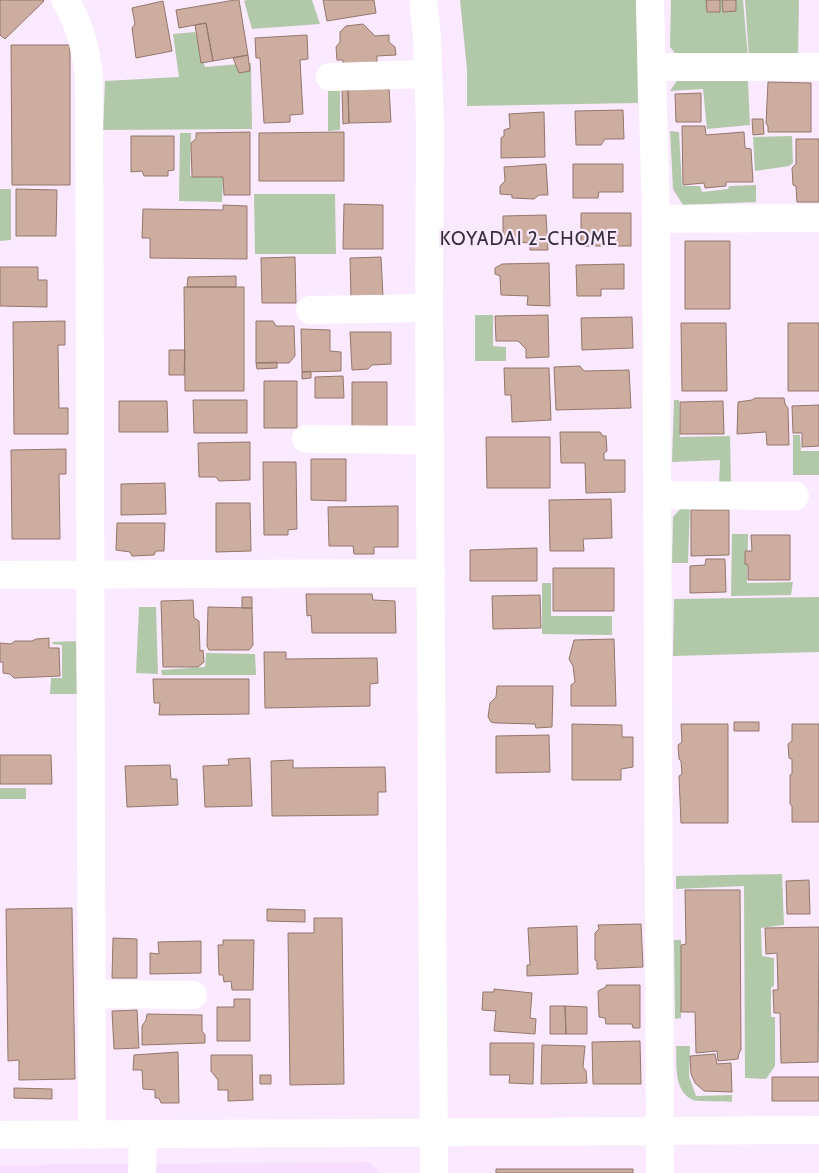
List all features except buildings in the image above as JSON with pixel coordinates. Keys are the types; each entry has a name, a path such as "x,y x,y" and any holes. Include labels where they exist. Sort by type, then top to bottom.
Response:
{"street":[{"path":"65,0 75,16 86,46 89,75 92,1135"},
{"path":"423,0 427,36 430,127 429,308 434,1173"},
{"path":"650,0 656,219 660,1173"},
{"path":"653,67 819,67"},
{"path":"330,77 428,74"},
{"path":"656,219 819,218"},
{"path":"310,310 429,308"},
{"path":"306,439 430,440"},
{"path":"658,495 795,496"},
{"path":"0,575 431,573"},
{"path":"92,994 193,994"},
{"path":"0,1135 819,1130"},
{"path":"142,1173 143,1134"}],"shaded area":[{"path":"369,1162 380,1173 0,1173 0,1165"}],"green space":[{"path":"312,0 320,24 252,29 244,1"},
{"path":"460,0 636,0 638,103 467,106 467,69"},
{"path":"671,0 743,0 748,57 679,58 670,47"},
{"path":"745,0 799,0 798,58 749,58"},
{"path":"195,32 205,67 251,63 252,129 103,130 105,81 179,77 173,34"},
{"path":"678,79 748,81 750,125 707,129 703,89 670,91"},
{"path":"340,87 340,130 328,131 328,88"},
{"path":"670,131 679,132 682,186 700,186 702,192 728,189 729,186 756,185 756,202 683,205 673,189"},
{"path":"180,133 191,133 190,176 223,177 222,202 179,201"},
{"path":"792,136 793,163 789,166 755,171 753,137"},
{"path":"0,189 11,189 11,240 0,241"},
{"path":"254,194 335,194 336,254 255,254"},
{"path":"475,315 493,315 493,346 506,347 506,361 475,361"},
{"path":"674,400 679,400 680,437 730,436 731,484 719,485 720,460 672,462"},
{"path":"793,435 800,435 801,451 819,451 819,475 793,475"},
{"path":"681,508 690,508 688,563 672,563 673,517"},
{"path":"732,534 748,534 747,583 793,582 791,595 731,596"},
{"path":"542,583 551,583 551,616 612,616 612,635 542,634"},
{"path":"819,597 819,652 673,656 674,599"},
{"path":"139,607 156,607 158,674 136,673"},
{"path":"76,641 77,694 50,694 51,678 62,678 62,645 53,644 52,642"},
{"path":"206,653 255,654 256,675 162,675 161,670 205,667"},
{"path":"0,788 26,788 26,799 0,799"},
{"path":"782,874 784,925 761,928 762,956 774,958 771,1017 775,1017 775,1066 766,1079 745,1078 744,886 676,889 676,876"},
{"path":"674,940 681,940 681,1018 675,1019"},
{"path":"676,1046 690,1046 689,1076 696,1096 732,1095 732,1102 696,1101 687,1096 679,1084 677,1076"}],"district":[{"name":"KOYADAI 2-CHOME","path":"529,238"}]}
